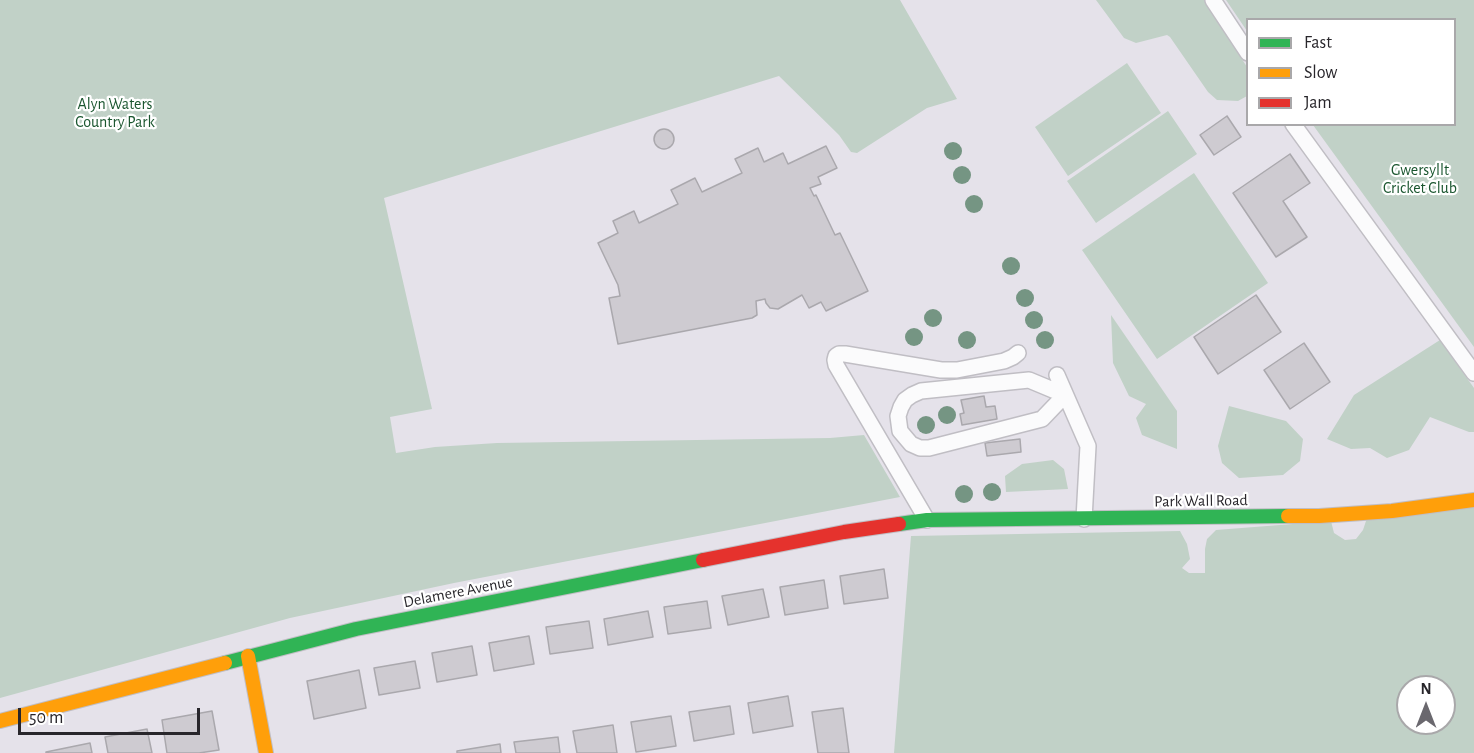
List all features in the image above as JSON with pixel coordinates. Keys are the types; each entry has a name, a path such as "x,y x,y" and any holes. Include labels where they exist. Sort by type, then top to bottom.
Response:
{"street":[{"name":"Park Wall Road","path":"927,520 1319,516 1392,511 1474,500"},
{"name":"Delamere Avenue","path":"0,720 356,629 844,532 927,520"},
{"path":"248,656 266,753"}],"lane":[{"path":"1214,0 1246,50"},
{"path":"1294,126 1474,373"},
{"path":"927,520 836,365 836,356 844,354 942,370 1004,361 1018,352"},
{"path":"1057,375 1088,446 1084,519"},
{"path":"1029,380 1065,395 1042,419 929,448 920,448 911,444 900,431 898,423 898,416 905,400 921,391 1029,380"}],"green space":[{"name":"Alyn Waters Country Park","path":"0,0 900,0 957,99 927,108 857,153 851,152 839,135 779,76 384,198 432,409 390,417 396,453 435,447 497,443 830,438 864,435 900,497 454,583 290,618 0,698"},
{"path":"1096,0 1204,0 1246,65 1246,97 1238,101 1217,100 1208,92 1167,35 1136,43 1124,38"},
{"name":"Gwersyllt Cricket Club","path":"1226,0 1474,0 1474,347 1314,126 1456,126 1456,18 1246,18 1246,30"},
{"path":"1127,63 1161,113 1068,176 1035,127"},
{"path":"1168,111 1197,154 1096,223 1067,181"},
{"path":"1194,173 1268,283 1157,359 1082,250"},
{"path":"1111,315 1177,411 1177,449 1142,435 1136,418 1146,404 1129,396 1113,363"},
{"path":"1440,340 1474,388 1474,432 1430,417 1409,450 1387,458 1370,448 1351,449 1327,439 1354,395"},
{"path":"1229,406 1286,421 1303,439 1300,461 1283,475 1239,478 1222,463 1218,446"},
{"path":"1053,460 1064,469 1068,489 1006,492 1005,476 1022,464"},
{"path":"1474,504 1474,753 894,753 911,536 1180,531 1187,544 1190,559 1182,568 1189,573 1205,573 1207,539 1216,530 1331,521 1334,533 1345,540 1356,539 1363,530 1367,518"}],"building":[{"path":"1227,116 1241,137 1214,155 1200,135"},
{"path":"664,129 671,132 674,139 671,146 664,149 657,146 654,139 657,132"},
{"path":"826,146 837,168 818,177 821,184 810,188 814,196 816,195 835,235 840,233 868,291 826,311 821,302 809,308 802,295 778,309 770,308 765,299 756,301 757,315 752,318 618,344 609,298 620,296 618,285 598,243 618,233 613,221 634,211 639,223 678,204 671,190 695,178 702,192 742,173 735,159 758,148 764,162 783,153 788,164"},
{"path":"1290,154 1310,183 1283,201 1307,237 1276,257 1233,193"},
{"path":"1256,295 1281,332 1218,374 1194,337"},
{"path":"1304,343 1330,382 1290,409 1264,370"},
{"path":"984,396 986,407 995,406 997,419 962,425 960,414 964,413 961,400"},
{"path":"1020,439 1021,452 987,456 985,443"},
{"path":"884,569 888,598 844,604 840,576"},
{"path":"824,580 828,608 785,615 780,587"},
{"path":"763,589 769,617 728,625 722,596"},
{"path":"707,601 711,628 668,634 664,607"},
{"path":"648,611 653,637 608,645 604,619"},
{"path":"589,621 593,648 550,654 546,627"},
{"path":"529,636 534,664 494,671 489,643"},
{"path":"472,646 477,675 437,682 432,653"},
{"path":"415,661 420,688 379,695 374,668"},
{"path":"359,670 366,708 314,719 307,681"},
{"path":"788,696 793,726 753,733 748,703"},
{"path":"730,706 734,734 694,741 689,712"},
{"path":"843,708 849,753 818,753 812,712"},
{"path":"212,711 219,750 199,753 167,753 162,720"},
{"path":"671,716 676,746 636,752 631,722"},
{"path":"613,725 617,753 577,753 573,731"},
{"path":"147,729 152,753 108,753 105,737"},
{"path":"558,737 560,753 516,753 514,742"},
{"path":"90,743 92,753 46,753 46,752"},
{"path":"500,744 501,753 457,753 457,751"}],"traffic: fast":[{"path":"899,524 927,520 1288,516"},
{"path":"225,663 356,629 703,560"}],"traffic: slow":[{"path":"1288,516 1392,511 1474,500"},
{"path":"248,656 266,753"},
{"path":"0,721 225,663"}],"traffic: jam":[{"path":"703,560 844,532 899,524"}]}
